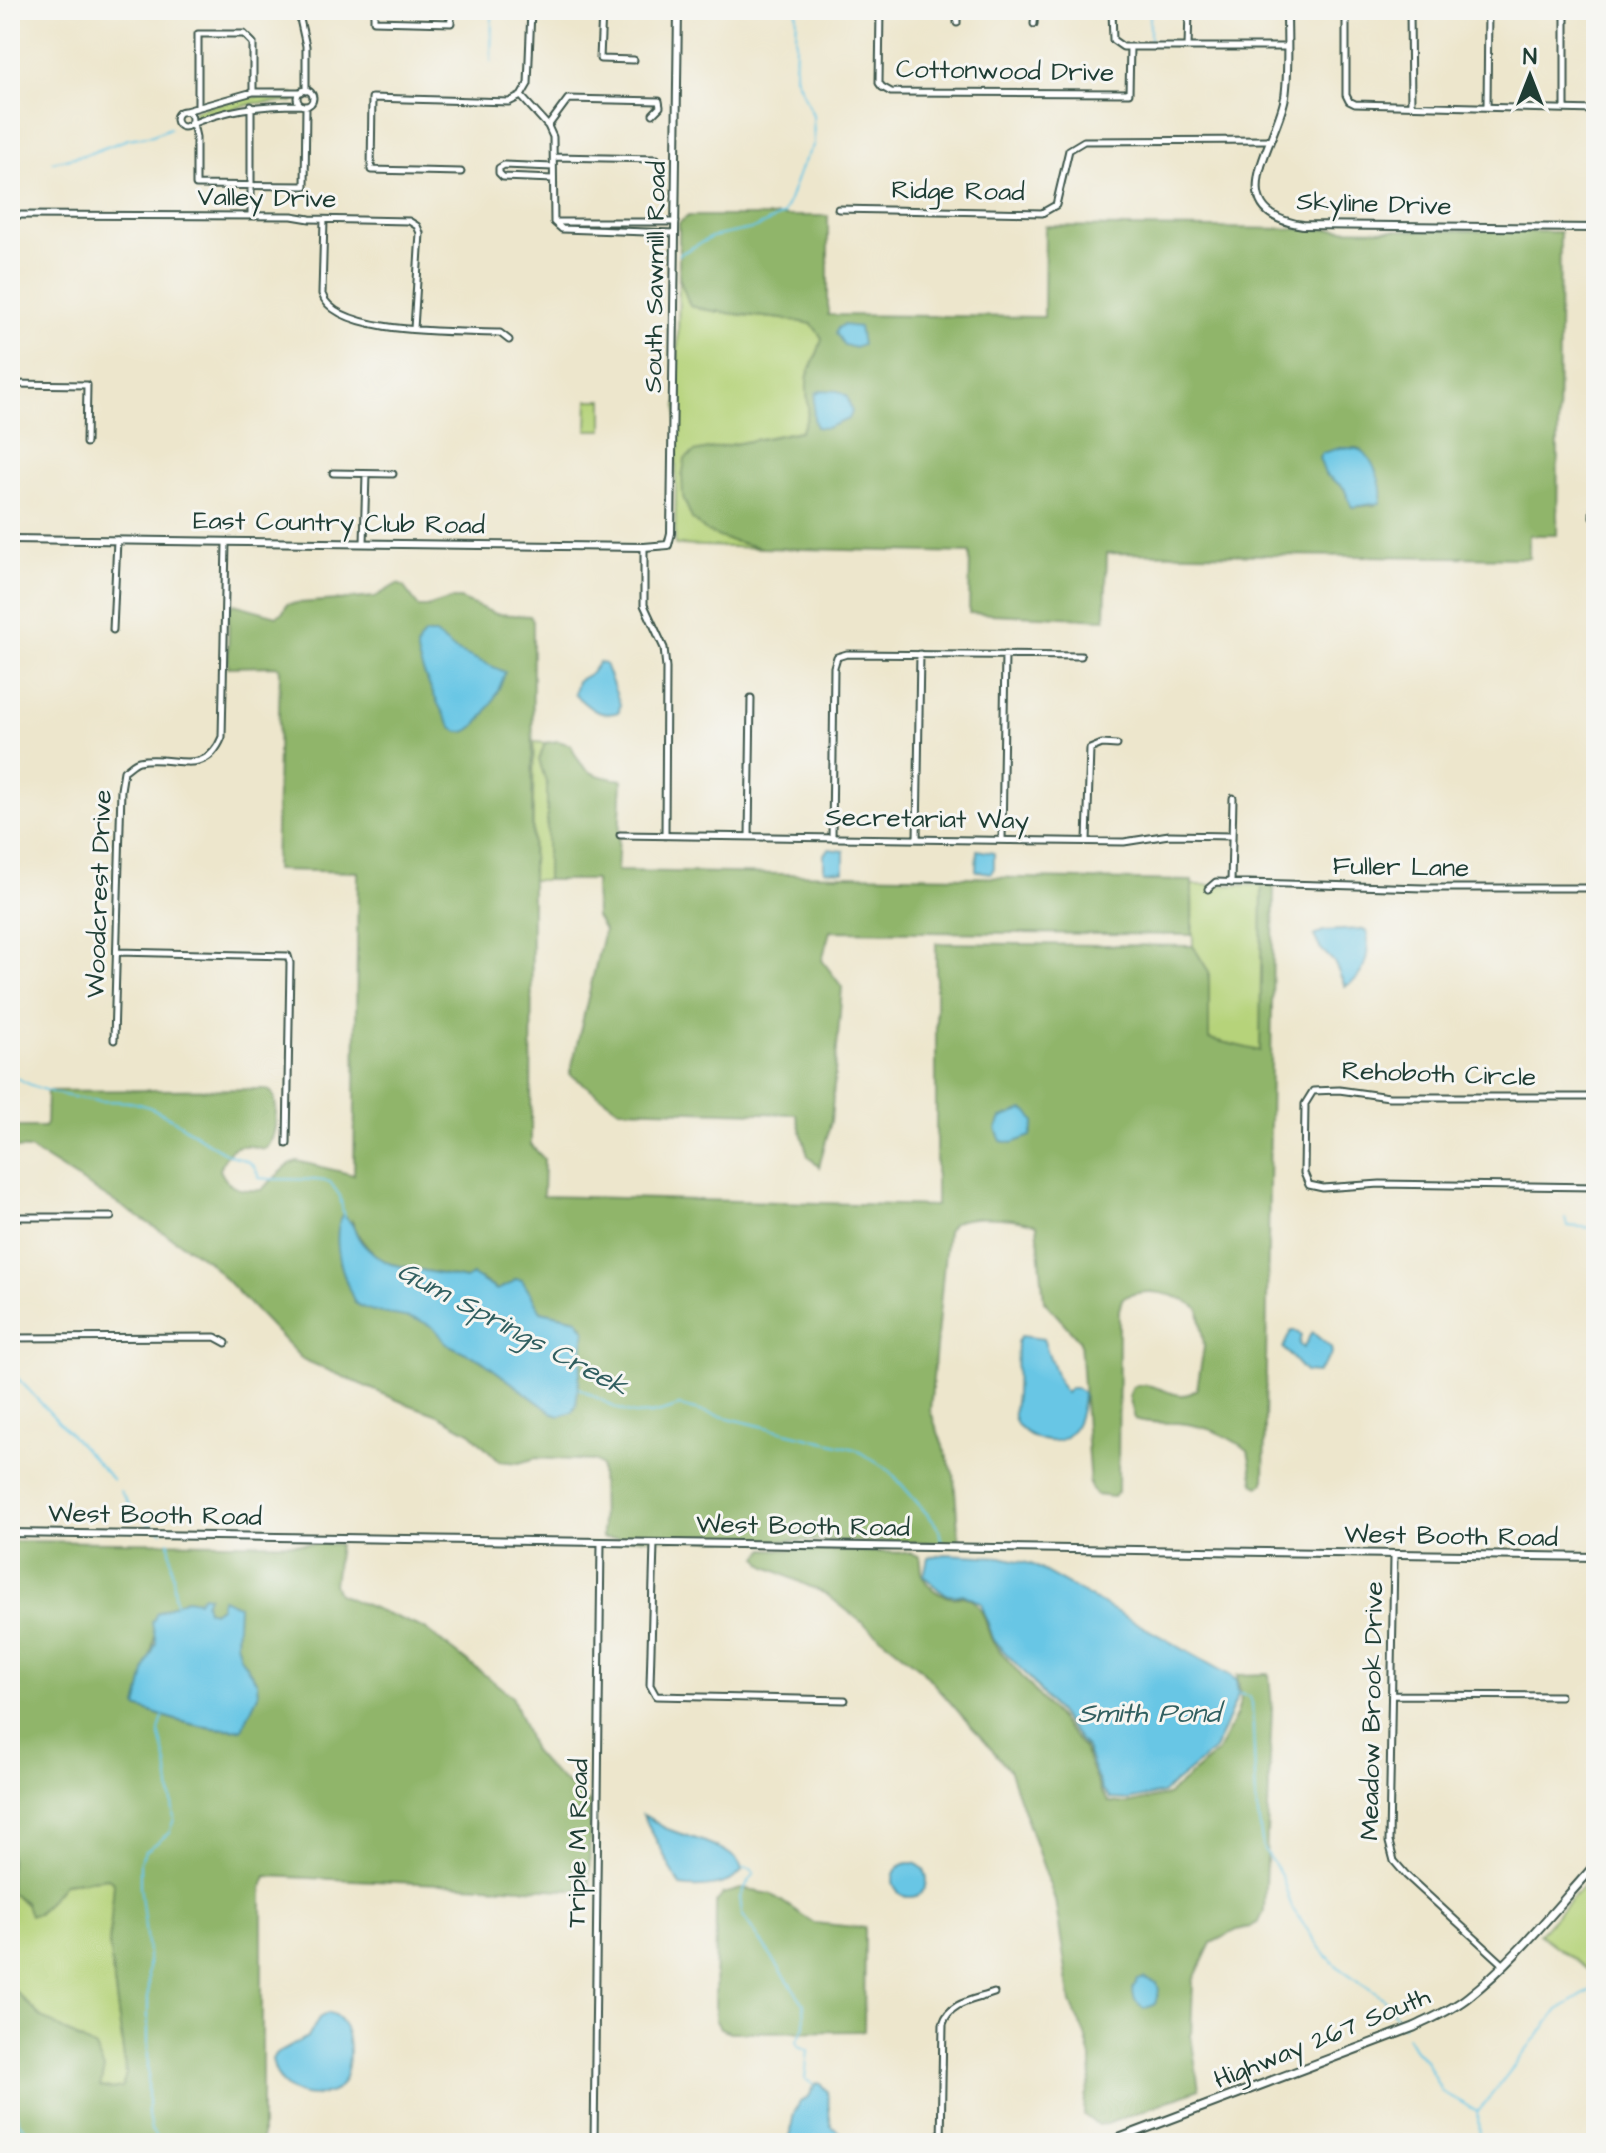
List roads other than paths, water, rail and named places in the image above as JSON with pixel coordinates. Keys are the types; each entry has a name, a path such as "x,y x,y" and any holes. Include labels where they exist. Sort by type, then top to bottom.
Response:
{"main road":[{"name":"Highway 267 South","path":"1107,2143 1414,2027 1467,1997 1503,1964 1596,1864"}],"street":[{"path":"182,112 191,116 190,125 196,137 196,185 305,186 304,105 298,98 303,92 306,46 298,10"},
{"path":"374,10 374,21 451,23 451,10"},
{"path":"461,172 371,170 372,98 509,102 521,96 528,84 531,10"},
{"path":"602,10 600,59 634,60"},
{"name":"South Sawmill Road","path":"668,545 671,517 678,10"},
{"name":"Cottonwood Drive","path":"880,10 878,77 882,87 891,92 1129,93 1130,47"},
{"path":"957,10 957,23"},
{"path":"1034,24 1035,10"},
{"path":"1112,10 1113,40 1117,45 1287,47"},
{"path":"1188,47 1189,10"},
{"name":"Skyline Drive","path":"1287,10 1285,98 1257,182 1265,209 1279,220 1291,223 1596,228"},
{"path":"1346,10 1346,95 1355,104 1596,110"},
{"path":"1410,10 1411,105"},
{"path":"1487,107 1488,10"},
{"path":"1565,10 1565,109"},
{"path":"198,106 198,34 244,34 250,37 253,43 253,92"},
{"path":"253,92 303,92 313,97 312,102 225,111 182,127 177,122 182,112 253,92"},
{"path":"521,96 548,126 553,137 554,222 562,229 675,233"},
{"path":"548,126 568,99 659,101 660,107 653,114"},
{"path":"251,106 251,216"},
{"name":"Ridge Road","path":"838,209 1042,213 1056,205 1069,150 1084,141 1270,140"},
{"path":"554,157 657,159"},
{"path":"553,167 504,165 499,168 503,177 553,179"},
{"name":"Valley Drive","path":"10,215 251,216 409,221 417,226 420,233 414,329"},
{"path":"324,220 322,294 332,311 379,327 500,333 509,340"},
{"path":"554,222 676,222"},
{"path":"10,384 87,385 86,443"},
{"path":"1593,517 1596,449"},
{"path":"333,473 393,474"},
{"path":"364,543 366,474"},
{"name":"East Country Club Road","path":"10,539 668,545"},
{"path":"113,630 117,540"},
{"name":"Woodcrest Drive","path":"114,1040 124,771 137,761 204,761 216,751 222,737 226,542"},
{"path":"644,547 644,605 664,648 666,668 665,836"},
{"path":"832,838 834,667 837,657 847,654 1081,656"},
{"path":"917,839 920,654"},
{"path":"1002,840 1005,655"},
{"path":"749,837 751,698"},
{"path":"1087,841 1090,749 1102,744 1117,745"},
{"path":"1231,883 1233,798"},
{"name":"Secretariat Way","path":"620,835 1124,842 1169,835 1232,836"},
{"name":"Fuller Lane","path":"1208,889 1216,882 1394,888 1596,888"},
{"path":"117,952 288,956 287,1144"},
{"name":"Rehoboth Circle","path":"1596,1097 1389,1097 1329,1090 1309,1094 1305,1104 1304,1173 1309,1185 1323,1188 1376,1184 1596,1187"},
{"path":"10,1217 111,1217"},
{"path":"10,1338 215,1337 226,1343"},
{"name":"West Booth Road","path":"10,1533 1596,1557"},
{"name":"Triple M Road","path":"594,2143 601,1543"},
{"path":"654,1544 650,1685 656,1696 845,1700"},
{"name":"Meadow Brook Drive","path":"1394,1556 1391,1855 1407,1876 1503,1964"},
{"path":"1392,1695 1560,1696"},
{"path":"941,2143 942,2034 945,2015 958,2005 994,1993"}],"water":[{"path":"843,325 859,327 862,345 855,348 844,345 836,333"},
{"path":"822,390 838,391 847,396 852,412 849,419 826,428 816,427 814,402 816,393"},
{"path":"1340,448 1358,449 1370,460 1380,482 1380,503 1352,507 1344,488 1325,474 1319,458 1322,453"},
{"path":"425,634 435,634 455,650 505,672 485,713 469,730 461,732 453,728 421,666 417,650"},
{"path":"599,662 605,664 620,704 619,712 600,713 574,694 577,681 591,673"},
{"path":"829,849 844,851 844,871 824,870 824,854"},
{"path":"977,850 994,853 991,873 976,871"},
{"path":"1362,929 1367,932 1368,940 1365,964 1358,977 1345,986 1334,962 1320,948 1314,936 1323,931"},
{"path":"1023,1110 1035,1122 1031,1136 1012,1143 1001,1141 996,1129 1001,1118"},
{"path":"342,1215 351,1222 364,1246 391,1264 465,1279 472,1275 497,1290 516,1279 522,1280 541,1311 577,1319 585,1330 576,1405 572,1412 560,1416 554,1414 481,1360 445,1343 428,1324 366,1309 355,1303 338,1248 337,1236"},
{"path":"1291,1331 1301,1335 1299,1344 1303,1348 1312,1332 1331,1348 1332,1354 1317,1373 1305,1372 1283,1348"},
{"path":"1021,1336 1043,1339 1060,1385 1066,1393 1070,1388 1075,1388 1083,1393 1075,1426 1062,1439 1043,1440 1030,1435 1015,1420 1017,1342"},
{"name":"Smith Pond","path":"946,1554 1001,1557 1031,1564 1231,1676 1236,1680 1238,1695 1215,1750 1162,1793 1128,1800 1111,1799 1102,1790 1085,1746 1026,1674 994,1641 981,1603 963,1594 946,1594 924,1576 928,1557"},
{"path":"203,1595 208,1596 205,1603 207,1610 213,1612 220,1607 222,1599 238,1606 236,1642 240,1657 257,1682 258,1695 242,1729 202,1726 137,1707 147,1663 156,1643 152,1623 157,1613 186,1599 198,1601"},
{"path":"643,1815 665,1828 722,1849 732,1855 742,1871 730,1881 714,1886 680,1886"},
{"path":"910,1863 922,1868 927,1880 922,1892 910,1897 898,1892 893,1880 898,1868"},
{"path":"1144,1978 1157,1983 1159,1990 1155,2004 1144,2009 1135,2000 1132,1989 1138,1980"},
{"path":"328,2013 337,2017 347,2034 347,2071 343,2081 330,2093 303,2095 282,2083 272,2059 309,2036 319,2018"},
{"path":"816,2083 827,2091 831,2126 843,2135 847,2143 788,2143 794,2113 800,2102 809,2097"}],"waterway":[{"path":"491,61 492,10"},
{"path":"678,255 712,237 756,228 784,214 801,167 814,144 813,115 795,76 797,10"},
{"path":"1150,10 1150,43"},
{"path":"52,162 170,128"},
{"name":"Gum Springs Creek","path":"10,1074 31,1085 64,1095 147,1106 222,1151 249,1162 259,1178 330,1182 340,1196 344,1218"},
{"path":"1565,1218 1567,1226 1596,1228"},
{"path":"10,1370 113,1480"},
{"name":"Gum Springs Creek","path":"579,1388 627,1412 649,1414 679,1406 855,1449 890,1471 934,1522 942,1544"},
{"path":"120,1491 137,1516 162,1531"},
{"path":"169,1541 176,1604"},
{"name":"Gum Springs Creek","path":"1239,1694 1248,1696 1252,1703 1256,1802 1263,1848 1282,1877 1292,1908 1323,1952 1337,1966 1383,1998 1403,2026"},
{"path":"160,2143 151,2130 148,2115 148,1953 140,1862 145,1852 169,1833 174,1819 159,1731 163,1717"},
{"path":"743,1868 751,1869 754,1873 740,1897 742,1914 804,2004 805,2026 797,2041 799,2046 808,2050 805,2079 814,2085"},
{"path":"1478,2112 1558,2010 1596,1987"},
{"name":"Gum Springs Creek","path":"1407,2036 1425,2060 1442,2092 1478,2112 1479,2143"},
{"path":"10,2096 19,2122 40,2143"}]}
